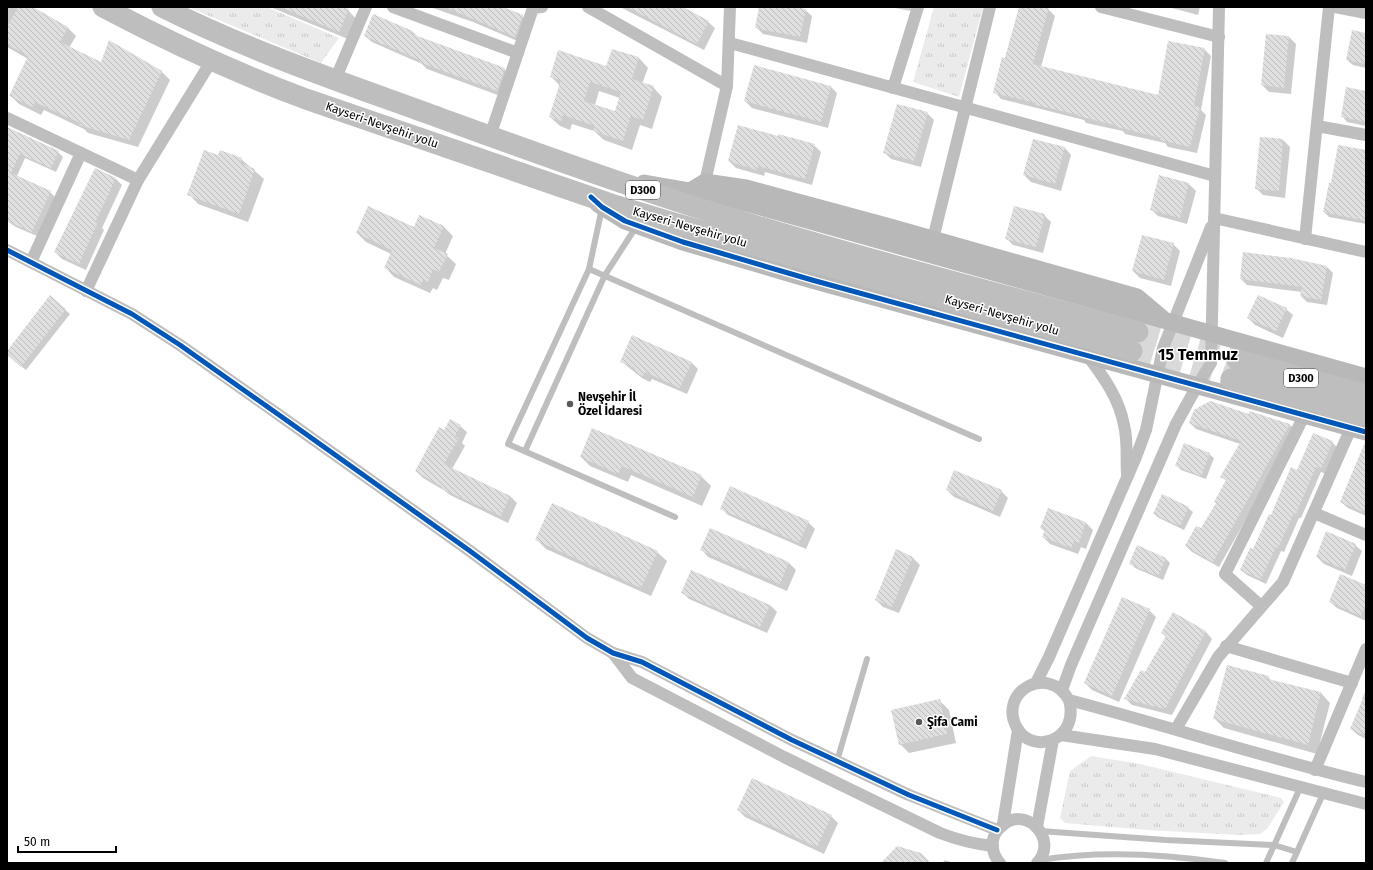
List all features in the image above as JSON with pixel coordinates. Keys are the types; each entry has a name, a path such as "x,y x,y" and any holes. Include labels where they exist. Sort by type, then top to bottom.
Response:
{"highway":[{"name":"Kayseri-Nevşehir yolu","path":"103,7 212,60 262,82 596,202 1135,342 821,244 695,207 601,176 335,80 246,46 162,7"},
{"name":"D300","path":"1361,425 1234,370 1366,395"}],"street":[{"path":"335,80 366,7"},
{"path":"393,7 518,53"},
{"path":"490,136 533,8 542,7"},
{"path":"588,7 727,86"},
{"path":"705,182 727,86 730,43 730,7"},
{"path":"893,88 918,7"},
{"path":"933,239 990,7"},
{"path":"1102,7 1218,38"},
{"path":"1219,7 1213,335 1211,362 1176,424 1071,665 1065,695 1071,709 1071,719 1067,728 1057,737 1044,742 1034,741 1025,737 1018,730 1013,721 1012,711 1014,701 1019,693 1027,686 1036,683 1050,683 1065,695 1315,770 1366,782"},
{"path":"1305,238 1329,7"},
{"path":"1335,7 1366,13"},
{"path":"730,43 1215,176"},
{"path":"86,291 138,180 212,60"},
{"path":"7,118 138,180"},
{"path":"1317,126 1366,135"},
{"path":"31,262 81,153"},
{"path":"601,176 690,191 750,204 1366,378"},
{"path":"690,191 705,182 746,188 933,239 1137,297 1170,323"},
{"path":"596,202 624,221 683,242 812,280 1304,416 1361,425 1314,513 1283,582 1226,646 1210,669 1176,729"},
{"path":"1214,218 1366,252"},
{"path":"1036,683 1127,481 1146,430 1163,348 1170,323 1214,218"},
{"path":"7,250 132,314 180,345 587,638 612,653 642,662 792,740 909,795 1000,827"},
{"path":"1087,355 1108,384 1117,402 1122,417 1126,441 1127,481"},
{"path":"1261,606 1225,574 1304,416"},
{"path":"1314,513 1366,535"},
{"path":"1226,646 1352,683"},
{"path":"1315,770 1366,649"},
{"path":"612,653 632,678 784,757 940,833 976,845 995,857"},
{"path":"995,857 994,838 1000,827 1018,730"},
{"path":"1057,737 1155,749 1366,804"},
{"path":"1039,861 1043,853 1044,846 1039,829 1057,737"},
{"path":"1000,827 1010,820 1017,819 1025,820 1039,829"}],"lane":[{"path":"596,202 589,269 508,444 675,517"},
{"path":"525,451 606,275 637,225"},
{"path":"589,269 606,275 979,439"},
{"path":"837,761 868,659"},
{"path":"1266,863 1300,788"},
{"path":"1292,863 1323,794"},
{"path":"1039,829 1166,840 1274,845 1297,852"},
{"path":"1039,861 1058,857 1116,854 1225,863"}],"green space":[{"path":"188,7 267,7 339,38 321,63"},
{"path":"934,7 983,7 959,97 913,82"},
{"path":"1091,756 1140,764 1281,798 1284,802 1267,829 1260,834 1239,835 1147,830 1065,823 1060,818 1070,771"}],"building":[{"path":"18,7 33,7 68,27 60,42 101,62 109,40 162,71 129,140 79,125 80,123 35,102 33,107 9,96 28,56 7,44 7,27"},
{"path":"280,7 343,7 349,9 339,32"},
{"path":"445,7 503,7 523,15 515,37"},
{"path":"627,7 683,7 709,21 697,44"},
{"path":"759,7 798,7 806,9 800,37 755,28"},
{"path":"1019,7 1049,7 1033,64 1158,95 1168,41 1205,48 1194,106 1200,107 1190,147 1160,140 1161,138 1078,116 1079,115 1036,105 1036,103 993,93 1002,57 1005,58"},
{"path":"373,14 413,31 412,34 505,68 497,91 419,62 420,60 364,36"},
{"path":"1352,30 1366,33 1366,64 1346,60"},
{"path":"1266,34 1289,36 1284,88 1261,85"},
{"path":"612,49 639,57 632,79 654,86 643,120 631,116 623,141 593,131 595,126 563,115 561,121 549,117 561,80 550,77 558,50 606,66","holes":["590,82 621,92 615,111 584,101"]},
{"path":"754,65 831,86 821,122 744,101"},
{"path":"1346,87 1366,91 1366,122 1341,117"},
{"path":"897,104 928,112 914,161 883,153"},
{"path":"738,125 815,144 805,179 758,166 757,170 728,161"},
{"path":"7,127 59,151 51,168 20,154 11,173 51,191 32,232 7,221"},
{"path":"1260,137 1283,139 1279,191 1255,189"},
{"path":"1033,139 1065,147 1055,184 1023,175"},
{"path":"1338,145 1366,150 1366,221 1323,212 1329,183 1331,183"},
{"path":"204,150 218,155 220,150 242,158 240,163 255,169 239,214 187,195"},
{"path":"95,168 116,178 96,221 98,222 79,264 54,252"},
{"path":"1159,175 1189,183 1180,218 1150,210"},
{"path":"368,206 414,227 419,215 444,226 434,248 448,254 439,272 433,269 428,282 423,280 421,285 384,268 392,250 356,233"},
{"path":"1014,206 1045,214 1036,247 1005,239"},
{"path":"1142,235 1174,243 1164,280 1132,271"},
{"path":"1243,252 1291,258 1327,266 1321,300 1300,296 1302,287 1240,279"},
{"path":"50,295 66,309 21,367 7,355 7,351"},
{"path":"1258,295 1287,308 1276,331 1247,318"},
{"path":"632,335 692,362 680,388 645,372 643,376 634,372 635,368 620,362"},
{"path":"1210,401 1249,414 1249,411 1290,424 1213,562 1185,546 1196,526 1201,528 1216,503 1214,502 1226,480 1220,477 1241,441 1189,423 1194,410"},
{"path":"450,419 461,425 455,436 459,438 444,464 510,496 501,516 442,489 442,487 415,471 439,427 444,430"},
{"path":"592,428 702,475 693,497 622,466 618,474 580,457"},
{"path":"1313,433 1333,441 1321,469 1316,467 1296,514 1294,513 1278,548 1276,547 1261,579 1240,570 1250,548 1253,549 1269,514 1271,515 1291,467 1297,470"},
{"path":"1365,442 1366,505 1363,512 1340,502"},
{"path":"1184,443 1210,453 1201,476 1175,466"},
{"path":"954,470 1002,490 993,511 946,490"},
{"path":"730,486 809,521 799,543 720,509"},
{"path":"1162,494 1189,507 1180,526 1153,514"},
{"path":"552,503 658,551 641,588 535,540"},
{"path":"1048,508 1086,522 1079,543 1074,541 1071,548 1042,537 1045,530 1040,528"},
{"path":"710,528 789,562 780,584 700,550"},
{"path":"1326,531 1356,544 1345,570 1316,557"},
{"path":"1137,545 1166,558 1158,576 1129,564"},
{"path":"896,549 913,557 892,607 875,600"},
{"path":"691,570 770,605 760,627 681,593"},
{"path":"1340,574 1366,585 1366,604 1361,616 1329,602"},
{"path":"1122,597 1150,609 1112,696 1084,683"},
{"path":"1173,612 1206,631 1165,709 1124,699 1141,670 1145,672 1166,636 1161,633"},
{"path":"1227,665 1269,676 1268,679 1321,692 1308,745 1213,719"},
{"path":"1366,691 1366,736 1350,729"},
{"name":"Şifa Cami","path":"940,699 947,734 899,745 891,710"},
{"path":"752,778 832,815 817,847 737,810"},
{"path":"897,846 921,853 931,863 881,863"}],"tunnel":[{"path":"1138,332 1237,360"},
{"path":"1132,351 1231,379"}],"cycle path":[{"path":"591,197 602,207 625,221 683,242 812,280 1366,432"},
{"path":"7,250 132,314 180,345 470,551 587,638 613,653 642,662 792,740 909,795 997,830"}],"place":[{"name":"Nevşehir İl Özel İdaresi","path":"570,404"},
{"name":"Şifa Cami","path":"919,722"}],"district":[{"name":"15 Temmuz","path":"1198,354"}]}
